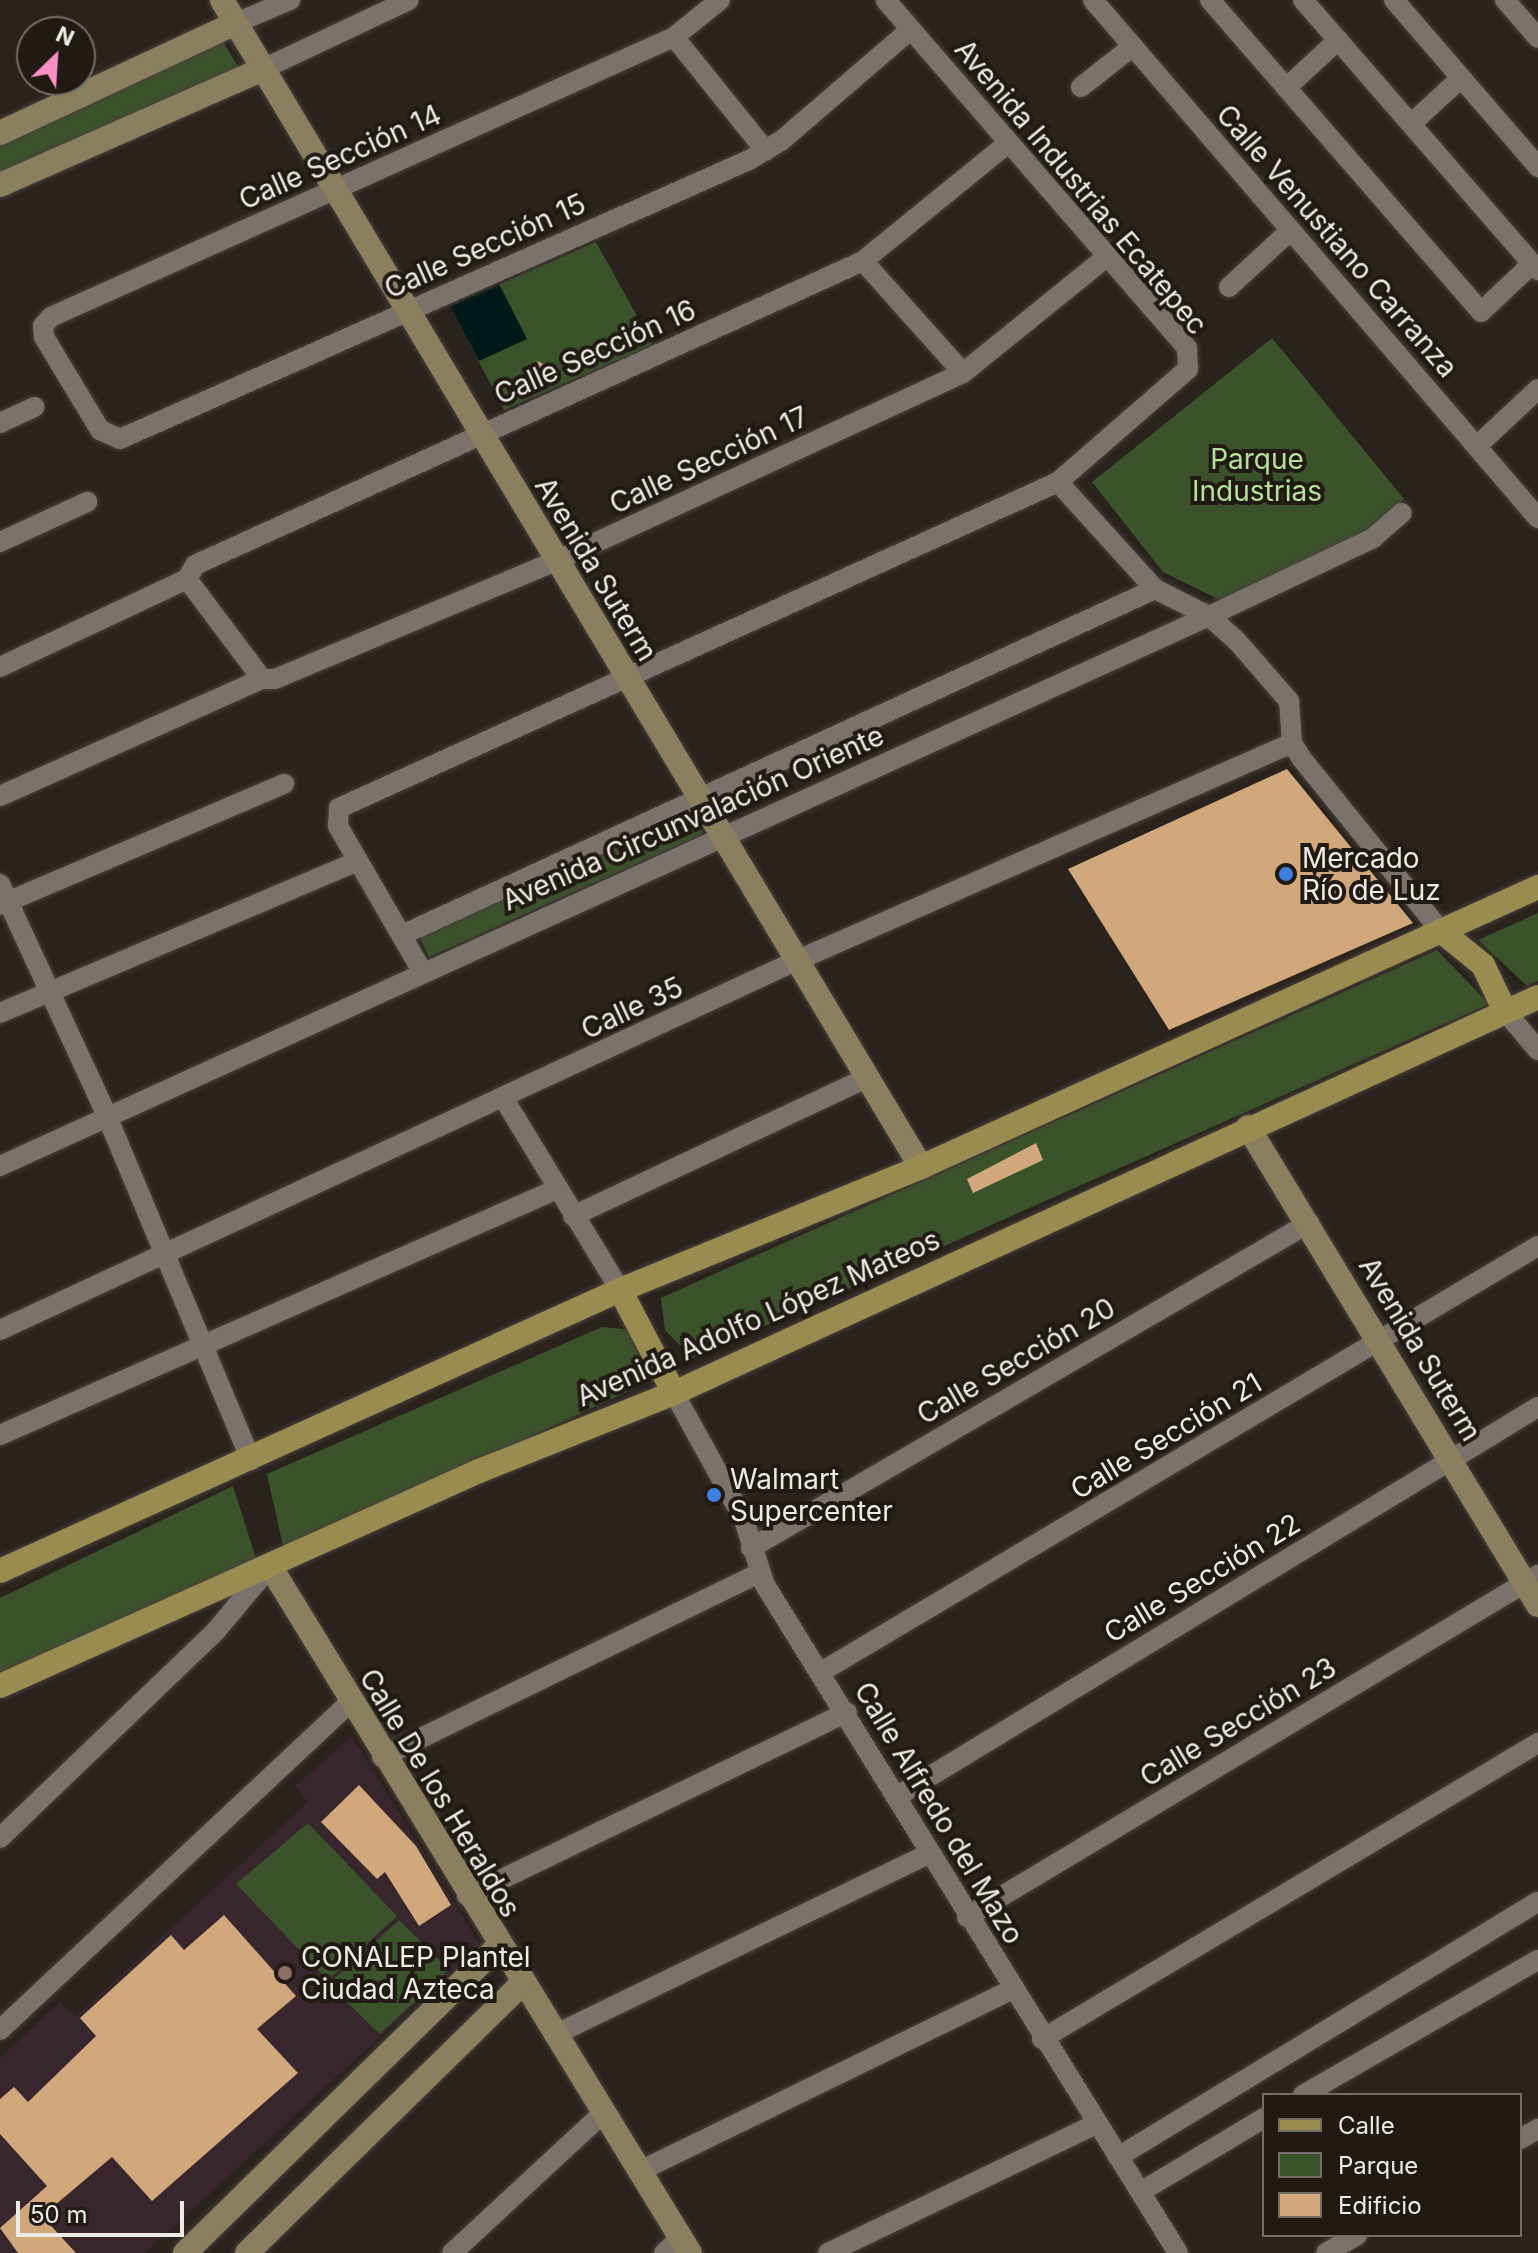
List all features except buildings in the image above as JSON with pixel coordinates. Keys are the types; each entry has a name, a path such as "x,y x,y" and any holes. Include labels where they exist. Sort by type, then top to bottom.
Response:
{"main road":[{"path":"0,1571 251,1460 620,1290 921,1167 1538,887"},
{"path":"1441,931 1483,965 1505,1011"},
{"name":"Avenida Adolfo López Mateos","path":"0,1686 270,1566 674,1393 1248,1127 1538,997"},
{"path":"620,1290 674,1393"}],"street":[{"name":"Avenida Suterm","path":"222,0 921,1167"},
{"path":"0,133 290,0"},
{"path":"0,185 263,69 409,0"},
{"name":"Calle Sección 14","path":"75,388 44,337 45,322 674,37 720,0"},
{"name":"Avenida Industrias Ecatepec","path":"886,0 1187,348 1189,364 1058,482"},
{"name":"Calle Venustiano Carranza","path":"1093,0 1538,518"},
{"path":"1210,0 1481,312 1535,266 1303,0"},
{"path":"1394,0 1538,167"},
{"path":"1505,0 1538,38"},
{"name":"Calle Sección 15","path":"75,388 100,430 120,439 766,151 910,30"},
{"path":"674,37 766,151"},
{"path":"1286,88 1338,40"},
{"path":"1081,87 1133,46"},
{"path":"1411,124 1461,78"},
{"name":"Calle Sección 16","path":"0,667 187,579 195,565 863,261 1008,143"},
{"path":"1229,287 1291,230"},
{"name":"Calle Sección 17","path":"0,796 262,679 275,679 556,561 963,373 1106,257"},
{"path":"863,261 963,373"},
{"path":"1477,446 1538,389"},
{"path":"0,423 34,407"},
{"path":"422,971 358,861 336,814 344,804 1058,482 1155,589 1209,616 1289,701 1292,743 1441,931"},
{"path":"0,542 87,502"},
{"name":"Avenida Circunvalación Oriente","path":"0,1166 422,971 1209,616 1373,538 1402,513"},
{"path":"187,579 262,679"},
{"name":"Avenida Circunvalación Oriente","path":"402,935 1155,589"},
{"name":"Calle 35","path":"0,1330 167,1258 798,960 1292,743"},
{"path":"251,1460 107,1116 3,897 284,784"},
{"path":"0,1013 358,861"},
{"path":"1505,1011 1538,1050"},
{"path":"573,1216 868,1077"},
{"path":"504,1099 555,1190 620,1290"},
{"name":"Avenida Suterm","path":"1248,1127 1452,1459 1531,1579 1538,1605"},
{"path":"0,1435 555,1190"},
{"name":"Calle Sección 20","path":"751,1548 1309,1223"},
{"name":"Calle Sección 21","path":"821,1672 1538,1246"},
{"name":"Calle Alfredo del Mazo","path":"674,1393 744,1520 759,1573 847,1712 1042,2039 1142,2191 1178,2253"},
{"name":"Calle Sección 22","path":"896,1797 1538,1407"},
{"path":"0,1838 215,1632 270,1566"},
{"name":"Calle De los Heraldos","path":"270,1566 467,1896 640,2171 678,2248"},
{"path":"382,1757 759,1573"},
{"name":"Calle Sección 23","path":"967,1917 1531,1579"},
{"path":"0,2030 349,1703"},
{"path":"467,1896 847,1712"},
{"path":"1042,2039 1538,1743"},
{"path":"554,2035 930,1853"},
{"path":"1118,2157 1538,1902"},
{"path":"185,2253 498,1946"},
{"path":"1306,2093 1538,1960"},
{"path":"247,2253 522,1984"},
{"path":"640,2171 1013,1989"},
{"path":"452,2253 604,2112"},
{"path":"1142,2191 1262,2119"},
{"path":"828,2253 1096,2124"},
{"path":"1326,2253 1354,2237"}],"shaded area":[{"name":"CONALEP Plantel Ciudad Azteca","path":"352,1736 480,1945 145,2253 0,2253 0,2058 60,2002 75,2017 308,1802 295,1786"}],"green space":[{"path":"222,40 239,68 0,175 0,142"},
{"path":"596,242 653,345 504,410 450,306"},
{"name":"Parque Industrias","path":"1272,338 1404,499 1376,526 1220,600 1163,572 1092,482"},
{"path":"692,812 703,834 429,957 419,936"},
{"path":"1538,913 1538,981 1527,986 1478,940"},
{"path":"1437,950 1489,1004 692,1358 665,1330 661,1298"},
{"path":"602,1327 645,1331 663,1369 653,1380 284,1550 267,1474"},
{"path":"233,1486 257,1562 0,1674 0,1598"},
{"path":"308,1823 397,1916 328,1980 236,1884"},
{"path":"399,1920 449,1970 380,2034 328,1984"}],"water":[{"path":"499,284 527,339 479,361 450,306"}],"place":[{"name":"Mercado Río de Luz","path":"1286,874"},
{"name":"Walmart Supercenter","path":"714,1495"},
{"name":"CONALEP Plantel Ciudad Azteca","path":"285,1973"}]}
